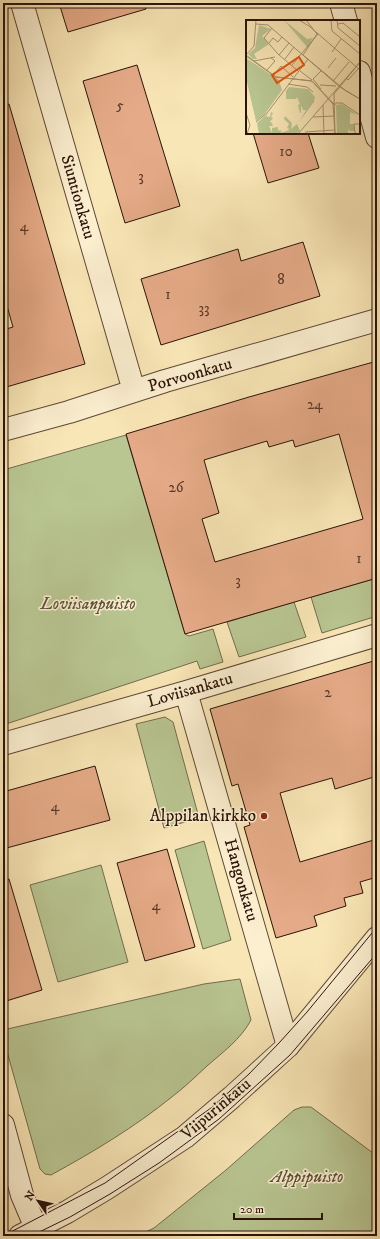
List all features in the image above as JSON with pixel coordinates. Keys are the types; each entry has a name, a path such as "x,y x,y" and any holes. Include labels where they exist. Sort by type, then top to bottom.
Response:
{"street":[{"name":"Siuntionkatu","path":"22,3 134,391"},
{"path":"341,3 346,20"},
{"path":"360,76 377,137"},
{"name":"Porvoonkatu","path":"3,430 69,412 134,391 377,320"},
{"name":"Loviisankatu","path":"3,744 186,692 377,635"},
{"name":"Hangonkatu","path":"186,692 288,1046"},
{"name":"Viipurinkatu","path":"28,1232 67,1212 107,1188 185,1136 232,1097 288,1046 377,938"},
{"path":"3,1125 20,1188 28,1232"}],"green space":[{"name":"Loviisanpuisto","path":"126,435 185,634 189,636 213,629 223,662 200,669 197,661 3,725 3,470"},
{"path":"377,578 377,616 322,633 311,597"},
{"path":"294,602 306,637 239,657 227,622"},
{"path":"165,717 173,722 199,818 164,828 136,724"},
{"path":"204,841 231,940 203,949 175,850"},
{"path":"101,865 128,962 58,982 30,885"},
{"path":"240,979 251,1020 247,1027 231,1045 177,1093 114,1138 51,1175 45,1174 40,1169 6,1048 3,1030 204,984"},
{"name":"Alppipuisto","path":"302,1107 311,1107 377,1156 377,1236 137,1236 154,1228 226,1170 294,1110"}],"building":[{"path":"59,3 145,3 146,9 68,32"},
{"path":"137,65 180,206 125,223 83,81"},
{"path":"9,104 85,364 3,388 3,330 13,327 3,292 3,105"},
{"path":"253,134 308,134 319,168 268,183"},
{"path":"303,242 320,296 161,345 141,279 238,249 241,261"},
{"path":"377,361 377,578 185,634 126,434","holes":["339,434 363,519 215,562 202,519 219,513 204,460 267,441 269,447 293,440 295,447"]},
{"name":"Alppilan kirkko","path":"377,660 377,776 335,789 332,778 280,793 300,862 377,839 377,877 360,882 363,893 344,898 346,906 314,916 317,926 276,938 244,827 250,825 238,784 232,786 210,709"},
{"path":"95,766 110,820 3,849 3,792"},
{"path":"167,849 195,947 145,961 117,863"},
{"path":"9,879 42,990 3,1002 3,880"}],"tram line":[{"path":"3,1236 105,1183 211,1108 249,1074 279,1043 307,1012 377,927"},
{"path":"31,1236 70,1217 110,1194 159,1163 219,1119 290,1055 377,953"}],"place":[{"name":"Alppilan kirkko","path":"264,816"}]}
